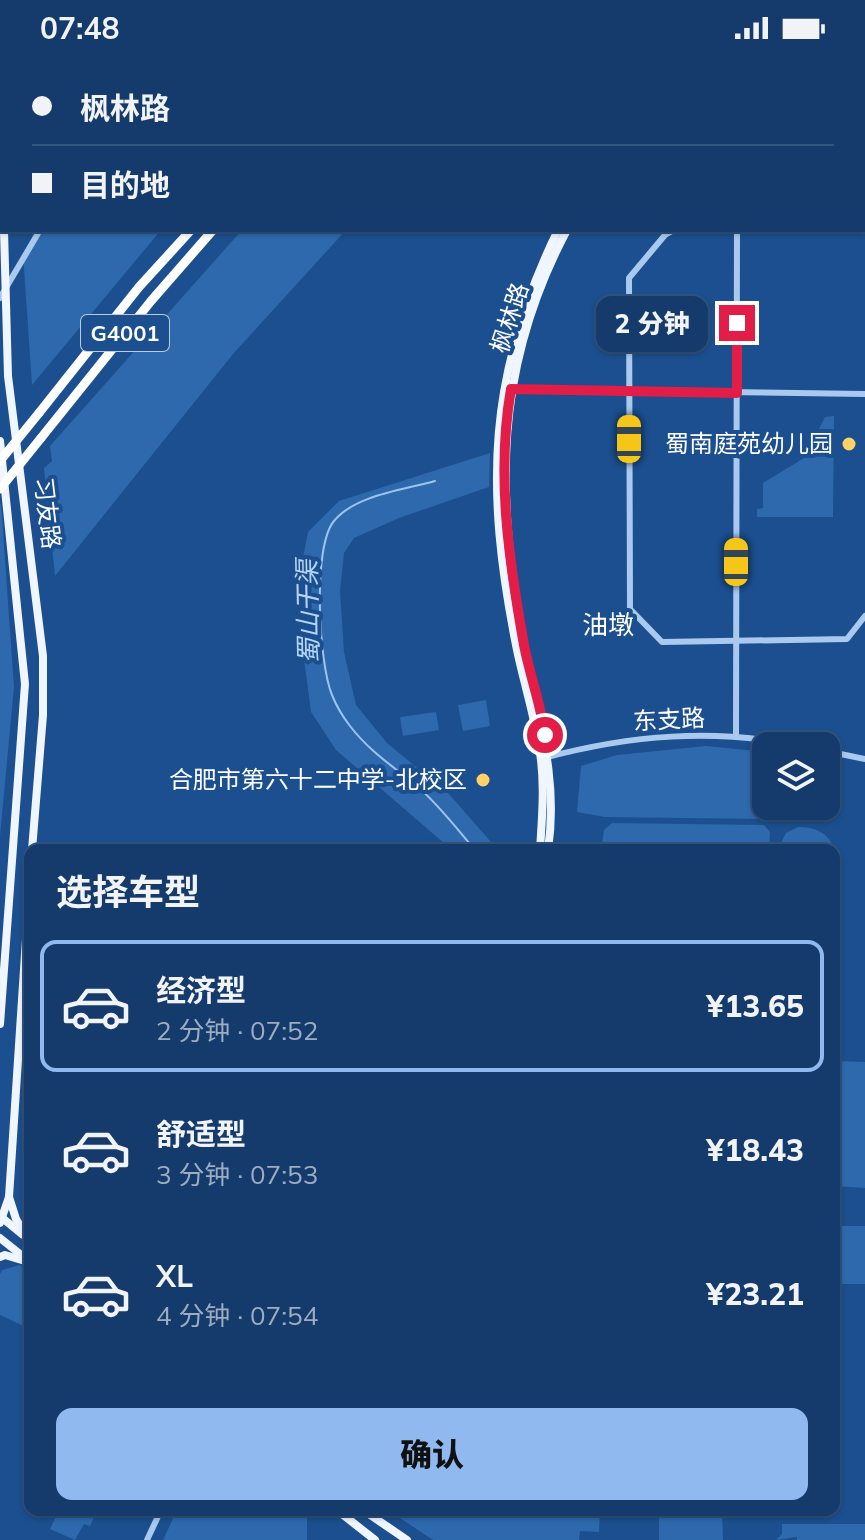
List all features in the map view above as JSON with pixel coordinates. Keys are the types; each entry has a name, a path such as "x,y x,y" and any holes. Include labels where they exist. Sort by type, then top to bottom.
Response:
{"highway":[{"name":"G4001","path":"0,461 139,287 189,232"},
{"name":"G4001","path":"0,489 151,301 211,232"}],"main road":[{"name":"习友路","path":"4,232 2,296 8,376 43,656 43,715 32,844"},
{"name":"枫林路","path":"548,844 544,758 503,563 497,503 497,428 538,272 557,232"},
{"name":"枫林路","path":"507,388 548,265 566,232"},
{"name":"习友路","path":"0,441 25,684 0,1024"},
{"name":"枫林路","path":"540,844 544,758"},
{"path":"24,1018 9,1197 1,1219 24,1236"},
{"path":"0,1160 12,1152"},
{"path":"9,1197 24,1232"},
{"path":"0,1238 24,1257"},
{"path":"0,1257 5,1255 24,1260"},
{"path":"345,1516 375,1540"},
{"path":"372,1516 407,1540"}],"street":[{"path":"2,296 39,232"},
{"path":"670,232 629,278 630,609 662,642 847,639 865,616"},
{"path":"736,737 737,232"},
{"path":"507,388 865,394"},
{"name":"东支路","path":"544,758 646,736 752,739"},
{"path":"840,754 865,759"},
{"path":"147,1540 158,1516"}],"shaded area":[{"path":"44,232 159,232 32,385 23,253"},
{"path":"240,232 344,232 233,354 55,576 44,468 52,461 50,446"},
{"path":"834,416 833,517 757,517 757,509 763,508 763,483 804,458 825,417"},
{"path":"490,453 489,487 399,518 354,538 344,553 340,591 344,652 356,705 387,743 449,794 493,844 445,844 336,750 311,712 303,651 300,573 308,532 339,501"},
{"path":"0,505 14,687 0,836"},
{"path":"486,700 490,726 463,731 458,705"},
{"path":"436,712 439,730 403,736 400,717"},
{"path":"706,746 752,751 752,819 605,817 577,812 581,766 617,755"},
{"path":"612,823 764,825 770,832 769,844 602,844 604,830"},
{"path":"798,827 816,830 832,844 780,844 786,833"},
{"path":"840,1061 865,1062 865,1188 840,1186"},
{"path":"841,1226 865,1226 865,1284 841,1284"},
{"path":"20,1265 24,1269 24,1326 0,1315 2,1270"},
{"path":"56,1516 94,1516 90,1526 84,1524 75,1540 50,1529"},
{"path":"174,1516 307,1516 307,1540 163,1540"},
{"path":"397,1516 600,1516 599,1532 580,1531 579,1540 433,1540"},
{"path":"659,1516 722,1516 723,1540 659,1540"},
{"path":"782,1524 865,1524 865,1540 797,1540 797,1537 776,1540 782,1534"}],"waterway":[{"name":"蜀山干渠","path":"435,481 367,499 343,512 334,521 327,535 320,579 321,633 327,680 350,726 374,751 426,794 470,844"}],"place":[{"name":"蜀南庭苑幼儿园","path":"849,444"},
{"name":"合肥市第六十二中学-北校区","path":"483,780"}],"district":[{"name":"油墩","path":"608,625"}],"route":[{"path":"545,735 525,648 510,557 503,481 511,389 737,393 737,323"}]}
